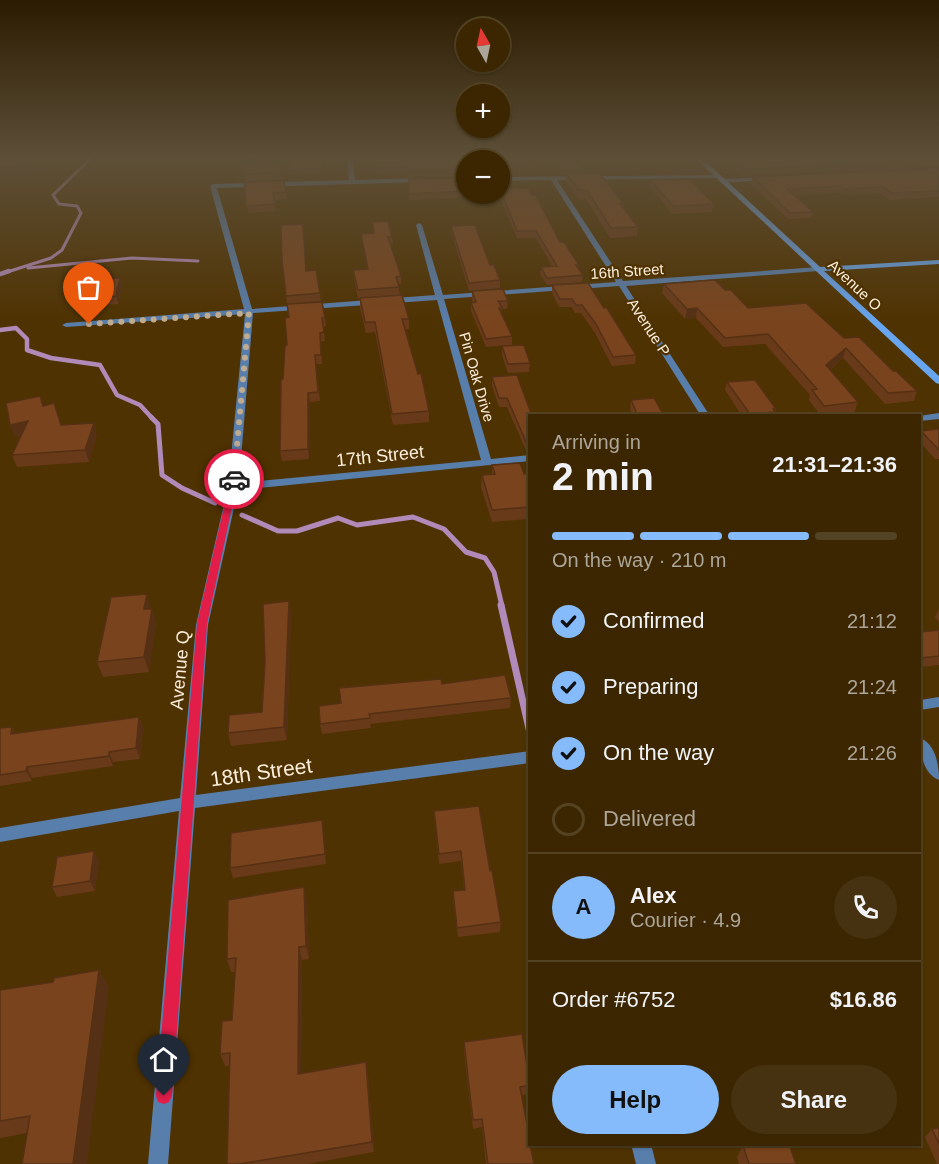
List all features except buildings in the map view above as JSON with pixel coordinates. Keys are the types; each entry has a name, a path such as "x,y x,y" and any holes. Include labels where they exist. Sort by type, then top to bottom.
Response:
{"street":[{"name":"Avenue Q","path":"158,1164 202,624 233,487 249,313 221,213"},
{"name":"Avenue P","path":"576,213 705,414"},
{"name":"Avenue O","path":"757,213 939,381"},
{"name":"Pin Oak Drive","path":"419,225 487,462"},
{"name":"16th Street","path":"66,325 939,262"},
{"path":"921,418 939,416"},
{"name":"17th Street","path":"233,487 528,458"},
{"path":"921,705 939,702"},
{"path":"921,746 939,774"},
{"name":"18th Street","path":"0,835 187,803 528,758"},
{"path":"642,1146 646,1164"}],"waterway":[{"path":"4,273 51,258 62,250 81,213"},
{"path":"28,268 132,258 198,261"},
{"path":"0,274 9,271"},
{"path":"0,330 16,328 27,339 27,350 51,358 100,365 117,395 140,405 152,418"},
{"path":"152,418 158,424 162,475 182,488 215,503"},
{"path":"242,515 278,531 297,531 338,518 357,525 413,517 444,529 466,552 485,558 494,572 502,606"},
{"path":"501,605 528,724"}],"way so far":[{"path":"89,324 249,313 234,479"}],"route":[{"path":"164,1096 202,624 234,479"}]}
